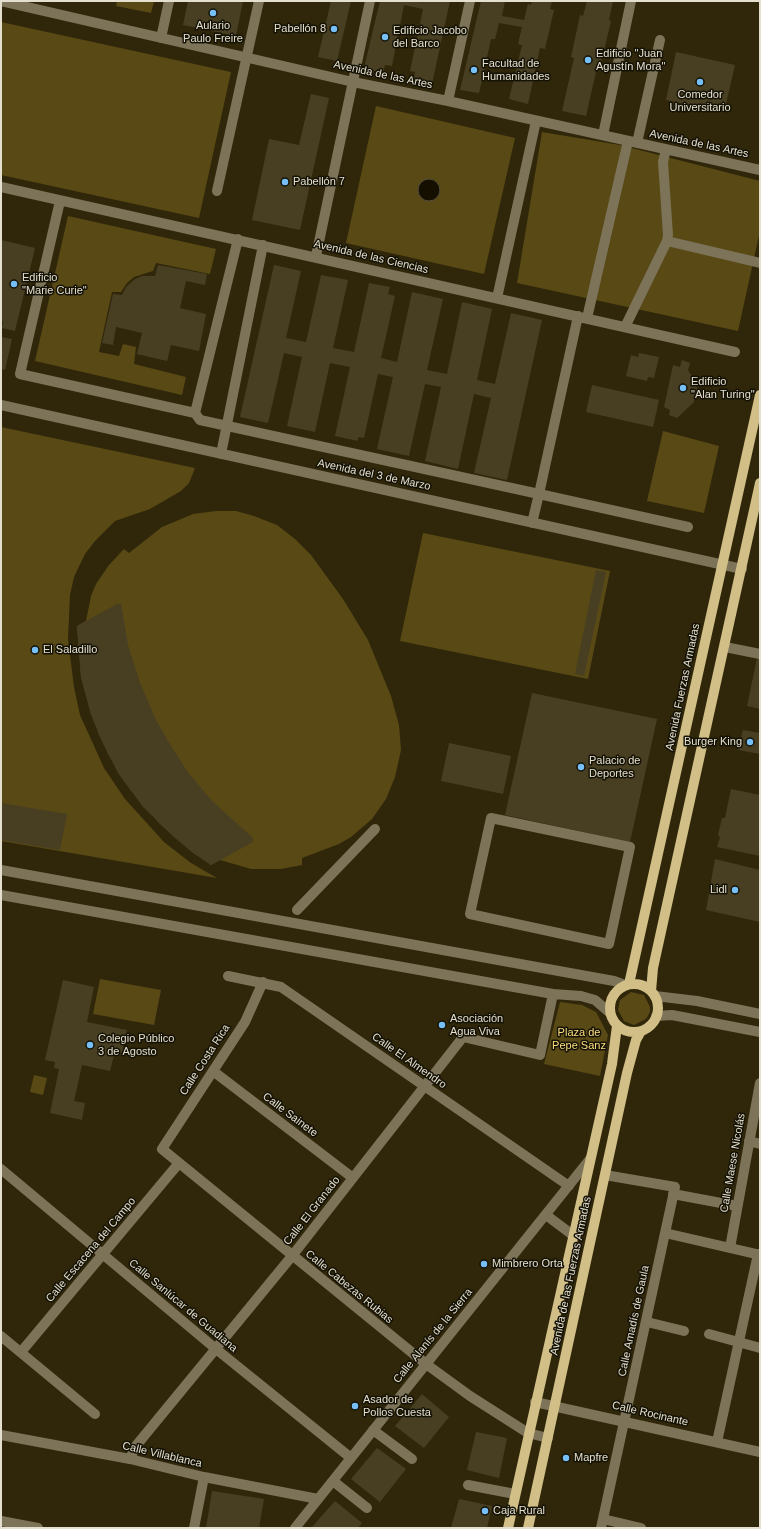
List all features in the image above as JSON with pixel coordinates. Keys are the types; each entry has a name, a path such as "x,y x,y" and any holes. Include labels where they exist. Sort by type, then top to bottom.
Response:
{"main road":[{"name":"Avenida Fuerzas Armadas","path":"627,985 760,395"},
{"path":"653,993 641,985 627,985 618,990 612,996 610,1004 610,1013 617,1026 626,1031 641,1031 650,1025 656,1016 658,1006 653,993 653,968 760,483"},
{"name":"Avenida de las Fuerzas Armadas","path":"508,1528 616,1043 617,1026"},
{"name":"Avenida de las Fuerzas Armadas","path":"528,1528 627,1073 636,1040 641,1031"}],"street":[{"name":"Avenida de las Artes","path":"1,1 353,82 448,101 760,170"},
{"path":"161,38 169,1"},
{"path":"217,191 259,1"},
{"path":"316,256 370,1"},
{"path":"448,101 470,1"},
{"path":"603,135 631,1"},
{"path":"532,523 582,317 660,40"},
{"path":"497,298 536,121"},
{"path":"625,327 667,241 668,235 663,162 666,149"},
{"name":"Avenida de las Ciencias","path":"1,187 316,256 735,352"},
{"path":"60,200 20,374 196,413"},
{"path":"238,239 196,413 200,420 688,528"},
{"path":"667,241 760,263"},
{"path":"221,454 263,245"},
{"name":"Avenida del 3 de Marzo","path":"1,405 742,569"},
{"path":"725,647 760,654"},
{"path":"491,818 630,847 609,944 470,914 491,818"},
{"path":"297,910 375,829"},
{"path":"1,870 614,981 627,985"},
{"path":"1,895 553,994 575,995 595,1000 610,1013"},
{"name":"Calle El Almendro","path":"228,976 263,982 281,987 569,1186"},
{"name":"Calle Costa Rica","path":"162,1149 245,1022 263,982"},
{"path":"653,993 760,1014"},
{"name":"Calle El Granado","path":"130,1459 135,1447 292,1256 463,1037 540,1055 553,994"},
{"path":"656,1016 672,1015 760,1032"},
{"name":"Calle Sainete","path":"213,1071 353,1178"},
{"name":"Calle Maese Nicolás","path":"730,1248 760,1084"},
{"path":"749,1141 760,1144"},
{"name":"Calle Cabezas Rubias","path":"162,1149 426,1364 470,1396 528,1433 548,1438"},
{"name":"Calle Alanís de la Sierra","path":"295,1528 590,1159"},
{"name":"Calle Escacena del Campo","path":"21,1352 179,1163"},
{"name":"Calle Sanlúcar de Guadiana","path":"1,1169 216,1349 351,1458"},
{"path":"606,1174 675,1187 673,1194 737,1206"},
{"name":"Calle Amadís de Gaula","path":"602,1523 647,1322 673,1194"},
{"name":"Avenida de las Fuerzas Armadas","path":"546,1215 574,1236"},
{"path":"665,1233 759,1255 718,1442"},
{"path":"647,1322 684,1331"},
{"path":"708,1334 760,1348"},
{"path":"1,1336 95,1414"},
{"name":"Calle Rocinante","path":"535,1402 760,1452"},
{"path":"373,1430 412,1459"},
{"name":"Calle Villablanca","path":"1,1435 130,1459 204,1477 318,1499"},
{"path":"194,1528 204,1477"},
{"path":"333,1481 367,1508"},
{"path":"468,1485 515,1494"},
{"path":"1,1521 38,1528"},
{"path":"602,1523 641,1528"}],"green space":[{"path":"117,1 154,1 151,13 116,6"},
{"path":"1,22 231,72 199,218 1,175"},
{"path":"376,106 515,138 484,274 346,243"},
{"path":"542,132 620,145 760,181 760,231 738,331 517,283"},
{"path":"68,216 216,249 210,274 156,263 153,271 134,277 127,283 121,292 112,292 99,352 119,356 123,344 136,347 134,364 186,377 182,395 35,361"},
{"name":"El Saladillo","path":"1,427 195,468 189,483 181,491 150,509 115,521 95,541 85,554 74,577 70,595 68,639 74,687 80,715 104,768 125,799 164,842 191,863 217,878 1,841"},
{"path":"663,431 719,446 704,513 647,501"},
{"path":"216,511 236,511 277,525 295,539 311,555 343,599 368,640 391,696 399,725 401,750 395,777 386,799 372,819 351,837 339,844 302,858 302,865 281,869 251,869 220,860 211,865 192,852 159,823 130,789 108,754 91,714 81,677 77,626 86,621 91,596 96,584 109,565 124,549 129,553 162,527 193,514"},
{"path":"423,533 610,571 588,679 400,641"},
{"path":"100,979 161,990 154,1025 93,1014"},
{"path":"631,992 644,995 650,1007 650,1012 646,1019 634,1025 624,1021 618,1010 620,1000"},
{"name":"Plaza de Pepe Sanz","path":"560,1002 582,1005 596,1012 608,1035 600,1076 544,1064"},
{"path":"34,1075 47,1078 43,1095 30,1092"}],"shaded area":[{"path":"429,179 437,182 440,190 437,198 429,201 421,198 418,190 421,182"}],"building":[{"name":"Aulario Paulo Freire","path":"188,1 243,1 236,36 183,25"},
{"name":"Pabellón 8","path":"331,1 351,1 337,61 318,57"},
{"name":"Edificio Jacobo del Barco","path":"380,1 450,1 432,84 414,80 415,72 410,71 423,9 404,5 392,66 385,65 383,73 364,68"},
{"name":"Facultad de Humanidades","path":"481,1 505,1 502,16 524,20 528,4 531,5 532,1 552,1 550,9 554,10 545,49 540,48 528,104 509,99 522,45 518,44 522,27 499,23 495,39 491,39 479,93 460,90"},
{"name":"Edificio \"Juan Agustín Mora\"","path":"587,1 613,1 609,20 611,21 601,63 598,63 586,116 562,111 574,58 571,57 580,15 583,16"},
{"name":"Comedor Universitario","path":"676,52 735,65 724,113 666,100"},
{"name":"Pabellón 7","path":"311,94 329,98 300,230 252,220 269,139 299,145"},
{"name":"Edificio \"Marie Curie\"","path":"1,240 35,248 15,331 2,328"},
{"path":"158,265 207,274 205,285 186,281 180,308 206,314 199,351 171,345 167,361 137,354 142,333 116,327 113,345 102,343 113,294 122,295 126,287 135,279 142,276 155,276"},
{"path":"274,265 301,271 286,338 306,342 321,275 348,280 333,348 354,352 369,283 390,287 388,294 395,296 381,358 397,362 412,292 443,299 427,370 447,374 462,302 492,309 477,380 495,384 511,313 542,320 507,480 474,473 491,398 474,394 458,469 425,461 441,387 425,384 409,456 377,449 393,377 378,374 364,438 358,437 358,441 335,436 350,367 330,363 315,432 287,426 302,357 284,353 268,423 240,417"},
{"path":"1,337 12,339 5,370 1,369"},
{"path":"639,353 659,357 654,378 648,377 647,381 626,376 631,355 638,357"},
{"name":"Edificio \"Alan Turing\"","path":"682,360 690,363 688,370 696,383 698,393 693,403 677,418 669,415 670,410 664,407 673,365 680,367"},
{"path":"592,385 659,400 653,427 586,412"},
{"path":"596,570 606,572 584,676 575,674"},
{"path":"117,604 121,604 128,645 140,683 156,720 168,741 187,771 212,801 253,838 253,842 211,865 174,837 143,807 118,773 99,735 91,714 81,677 77,626"},
{"path":"757,658 760,659 760,709 747,706"},
{"name":"Palacio de Deportes","path":"532,693 657,719 630,842 505,815"},
{"name":"Burger King","path":"743,730 760,733 760,754 738,750"},
{"path":"449,743 511,756 503,794 441,781"},
{"path":"731,789 760,795 760,856 717,847 720,837 718,835 722,818 725,818"},
{"path":"1,803 67,814 60,850 1,840"},
{"name":"Lidl","path":"715,859 760,870 760,922 706,910"},
{"path":"63,980 94,987 87,1022 127,1030 122,1053 115,1051 110,1071 82,1065 74,1101 85,1103 82,1120 50,1113 59,1069 54,1068 55,1062 45,1060"},
{"path":"422,1394 449,1417 424,1448 395,1426"},
{"path":"476,1432 507,1438 499,1478 467,1470"},
{"path":"377,1448 406,1469 380,1502 351,1479"},
{"path":"212,1491 264,1499 259,1528 206,1528"},
{"path":"459,1499 492,1506 487,1528 451,1528"},
{"path":"335,1501 362,1523 358,1528 311,1528"}],"place":[{"name":"Aulario Paulo Freire","path":"213,13"},
{"name":"Pabellón 8","path":"334,29"},
{"name":"Edificio Jacobo del Barco","path":"385,37"},
{"name":"Edificio \"Juan Agustín Mora\"","path":"588,60"},
{"name":"Facultad de Humanidades","path":"474,70"},
{"name":"Comedor Universitario","path":"700,82"},
{"name":"Pabellón 7","path":"285,182"},
{"name":"Edificio \"Marie Curie\"","path":"14,284"},
{"name":"Edificio \"Alan Turing\"","path":"683,388"},
{"name":"El Saladillo","path":"35,650"},
{"name":"Burger King","path":"750,742"},
{"name":"Palacio de Deportes","path":"581,767"},
{"name":"Lidl","path":"735,890"},
{"name":"Asociación Agua Viva","path":"442,1025"},
{"name":"Colegio Público 3 de Agosto","path":"90,1045"},
{"name":"Mimbrero Orta","path":"484,1264"},
{"name":"Asador de Pollos Cuesta","path":"355,1406"},
{"name":"Mapfre","path":"566,1458"},
{"name":"Caja Rural","path":"485,1511"}]}
